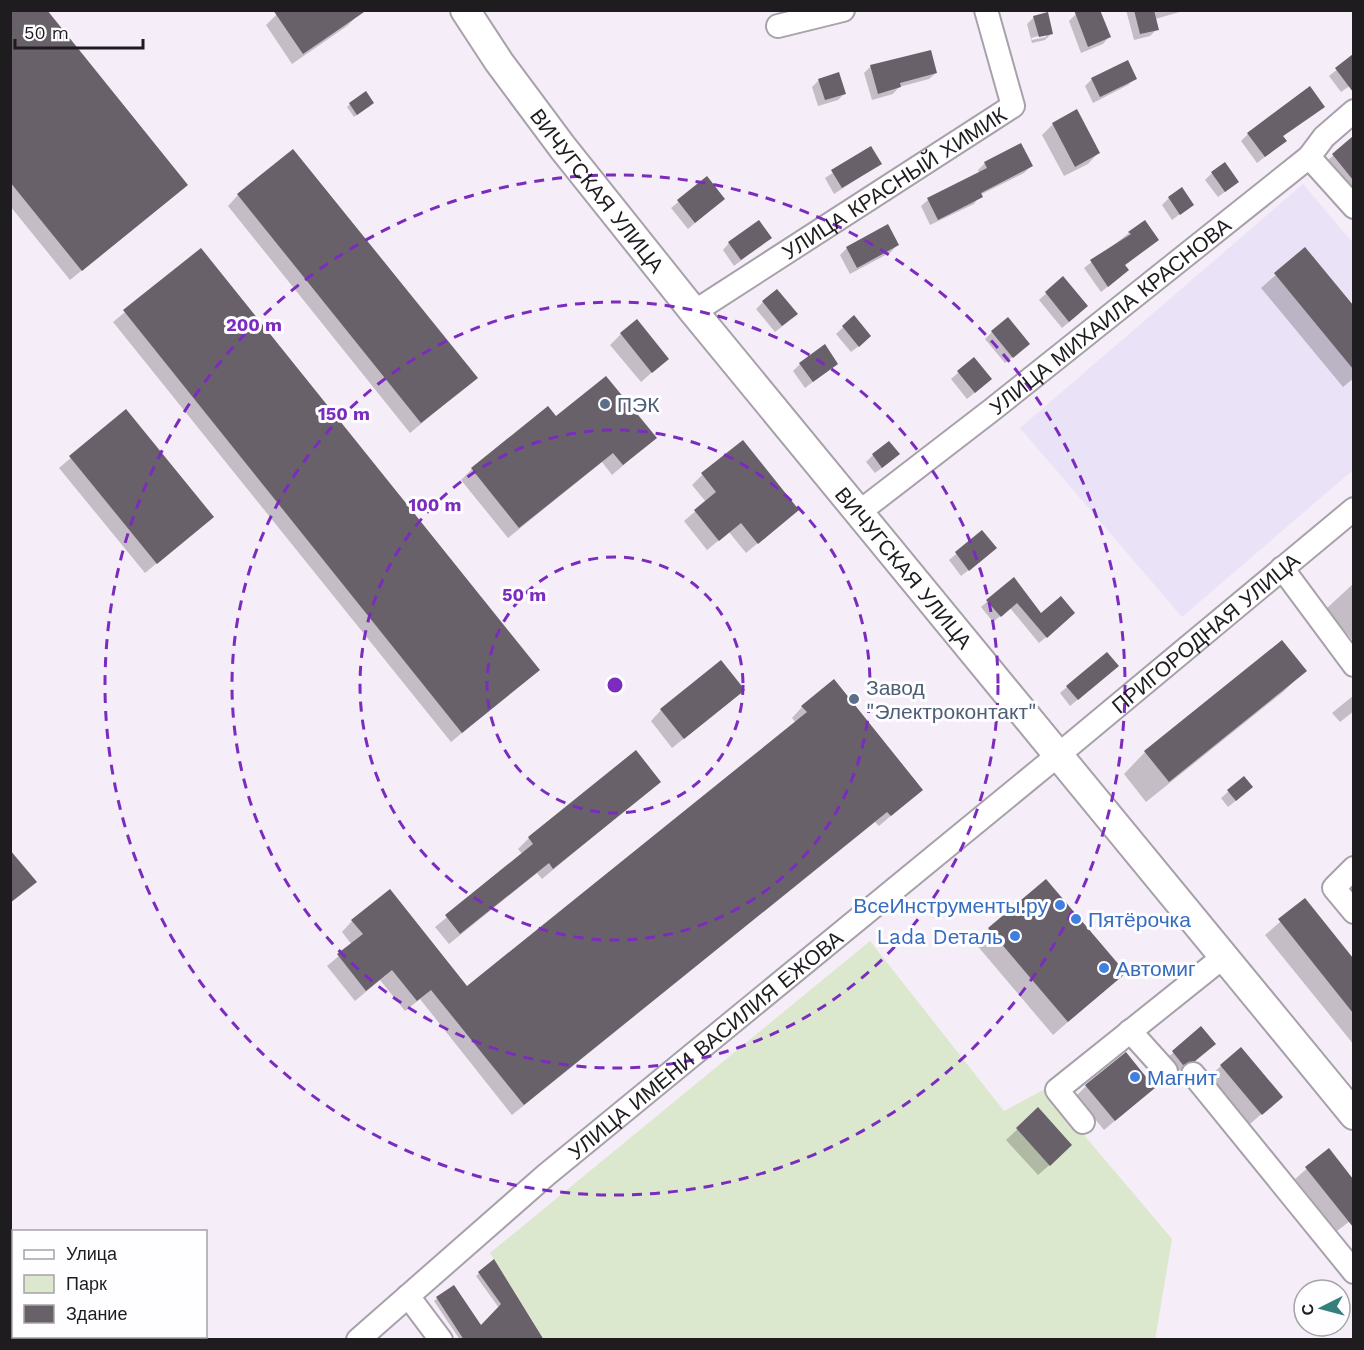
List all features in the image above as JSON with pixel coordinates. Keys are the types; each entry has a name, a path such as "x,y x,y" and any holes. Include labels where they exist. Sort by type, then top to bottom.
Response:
{"main road":[{"name":"ВИЧУГСКАЯ УЛИЦА","path":"465,10 499,62 563,148 694,312 1353,1115"}],"street":[{"path":"778,26 843,10"},
{"name":"УЛИЦА КРАСНЫЙ ХИМИК","path":"694,312 1013,106 986,10"},
{"name":"УЛИЦА МИХАИЛА КРАСНОВА","path":"858,513 993,409 1309,157 1324,137 1353,111"},
{"path":"1309,157 1353,207"},
{"name":"ПРИГОРОДНАЯ УЛИЦА","path":"1057,756 1353,509"},
{"path":"1282,568 1353,665"},
{"name":"УЛИЦА ИМЕНИ ВАСИЛИЯ ЕЖОВА","path":"358,1340 546,1174 1057,756"},
{"path":"1353,868 1334,888 1353,912"},
{"path":"1083,1122 1057,1090 1222,958"},
{"path":"1130,1031 1166,1071"},
{"path":"1193,1074 1353,1272"},
{"path":"408,1296 441,1340"}],"shaded area":[{"path":"1303,184 1353,243 1353,470 1182,617 1020,428"}],"green space":[{"path":"870,941 1004,1111 1045,1089 1172,1239 1155,1340 544,1339 490,1253"}],"building":[{"path":"10,10 47,10 188,185 82,271 10,182"},
{"path":"273,10 367,10 303,54"},
{"path":"1074,10 1100,10 1111,37 1088,47"},
{"path":"1134,10 1154,10 1159,30 1140,34"},
{"path":"1048,12 1053,34 1039,37 1033,16"},
{"path":"931,50 937,73 900,83 901,87 878,94 870,65"},
{"path":"1353,54 1353,92 1335,68"},
{"path":"1128,60 1137,79 1100,97 1091,78"},
{"path":"839,72 846,94 825,100 818,79"},
{"path":"1310,86 1325,107 1283,136 1287,141 1265,157 1247,133"},
{"path":"366,91 374,103 357,115 349,103"},
{"path":"1077,109 1100,153 1075,167 1052,123"},
{"path":"1353,136 1353,180 1332,154"},
{"path":"1021,143 1033,166 981,193 983,197 938,220 927,198 987,168 984,162"},
{"path":"871,146 882,164 842,188 831,170"},
{"path":"293,149 478,378 421,423 237,194"},
{"path":"1225,162 1239,182 1225,192 1211,172"},
{"path":"707,176 725,199 695,223 677,200"},
{"path":"1182,187 1194,205 1180,215 1168,197"},
{"path":"759,220 772,238 741,260 728,242"},
{"path":"1145,220 1159,240 1125,265 1129,270 1108,287 1090,260 1131,234 1128,232"},
{"path":"888,224 899,245 857,268 846,247"},
{"path":"1305,247 1353,305 1353,369 1274,273"},
{"path":"201,248 540,670 462,733 123,310"},
{"path":"1063,276 1088,306 1069,322 1045,292"},
{"path":"777,289 798,314 782,326 762,301"},
{"path":"854,315 871,336 859,347 842,326"},
{"path":"1008,317 1030,344 1013,358 991,331"},
{"path":"637,319 669,359 652,373 620,333"},
{"path":"825,344 838,364 813,382 799,363"},
{"path":"974,357 992,379 975,393 957,371"},
{"path":"606,376 657,438 623,465 613,453 519,528 471,468 548,406 556,416"},
{"path":"126,409 214,517 157,564 69,456"},
{"path":"743,440 799,510 758,544 741,523 719,541 694,510 716,492 701,473"},
{"path":"889,441 900,454 882,468 872,454"},
{"path":"982,530 997,548 969,571 955,552"},
{"path":"1014,577 1041,613 1061,596 1075,613 1047,638 1017,603 1001,617 986,600"},
{"path":"1282,640 1307,671 1169,782 1144,751"},
{"path":"1107,652 1119,666 1078,700 1066,686"},
{"path":"721,660 745,690 684,739 660,709"},
{"path":"834,679 923,790 891,816 887,812 524,1105 431,990 417,1001 392,970 366,991 337,954 363,934 351,920 390,889 467,986 807,712 801,706"},
{"path":"636,750 661,782 553,869 549,863 460,934 445,915 533,844 528,837"},
{"path":"1244,776 1253,787 1236,801 1227,790"},
{"path":"10,850 37,882 10,903"},
{"path":"1046,879 1126,973 1068,1022 988,928"},
{"path":"1305,898 1353,958 1353,1013 1278,919"},
{"path":"1201,1026 1216,1044 1195,1061 1183,1065 1172,1051"},
{"path":"1241,1047 1283,1097 1262,1115 1220,1065"},
{"path":"1126,1052 1155,1088 1115,1121 1085,1085"},
{"path":"1038,1107 1072,1145 1050,1166 1016,1128"},
{"path":"1329,1148 1353,1179 1353,1227 1305,1167"},
{"path":"494,1259 544,1340 464,1340 436,1297 454,1285 481,1325 501,1304 478,1272"}],"place":[{"name":"ПЭК","path":"605,404"},
{"name":"Завод \"Электроконтакт\"","path":"854,699"},
{"name":"ВсеИнструменты.ру","path":"1060,905"},
{"name":"Пятёрочка","path":"1076,919"},
{"name":"Lada Dеталь","path":"1015,936"},
{"name":"Автомиг","path":"1104,968"},
{"name":"Магнит","path":"1135,1077"}]}
